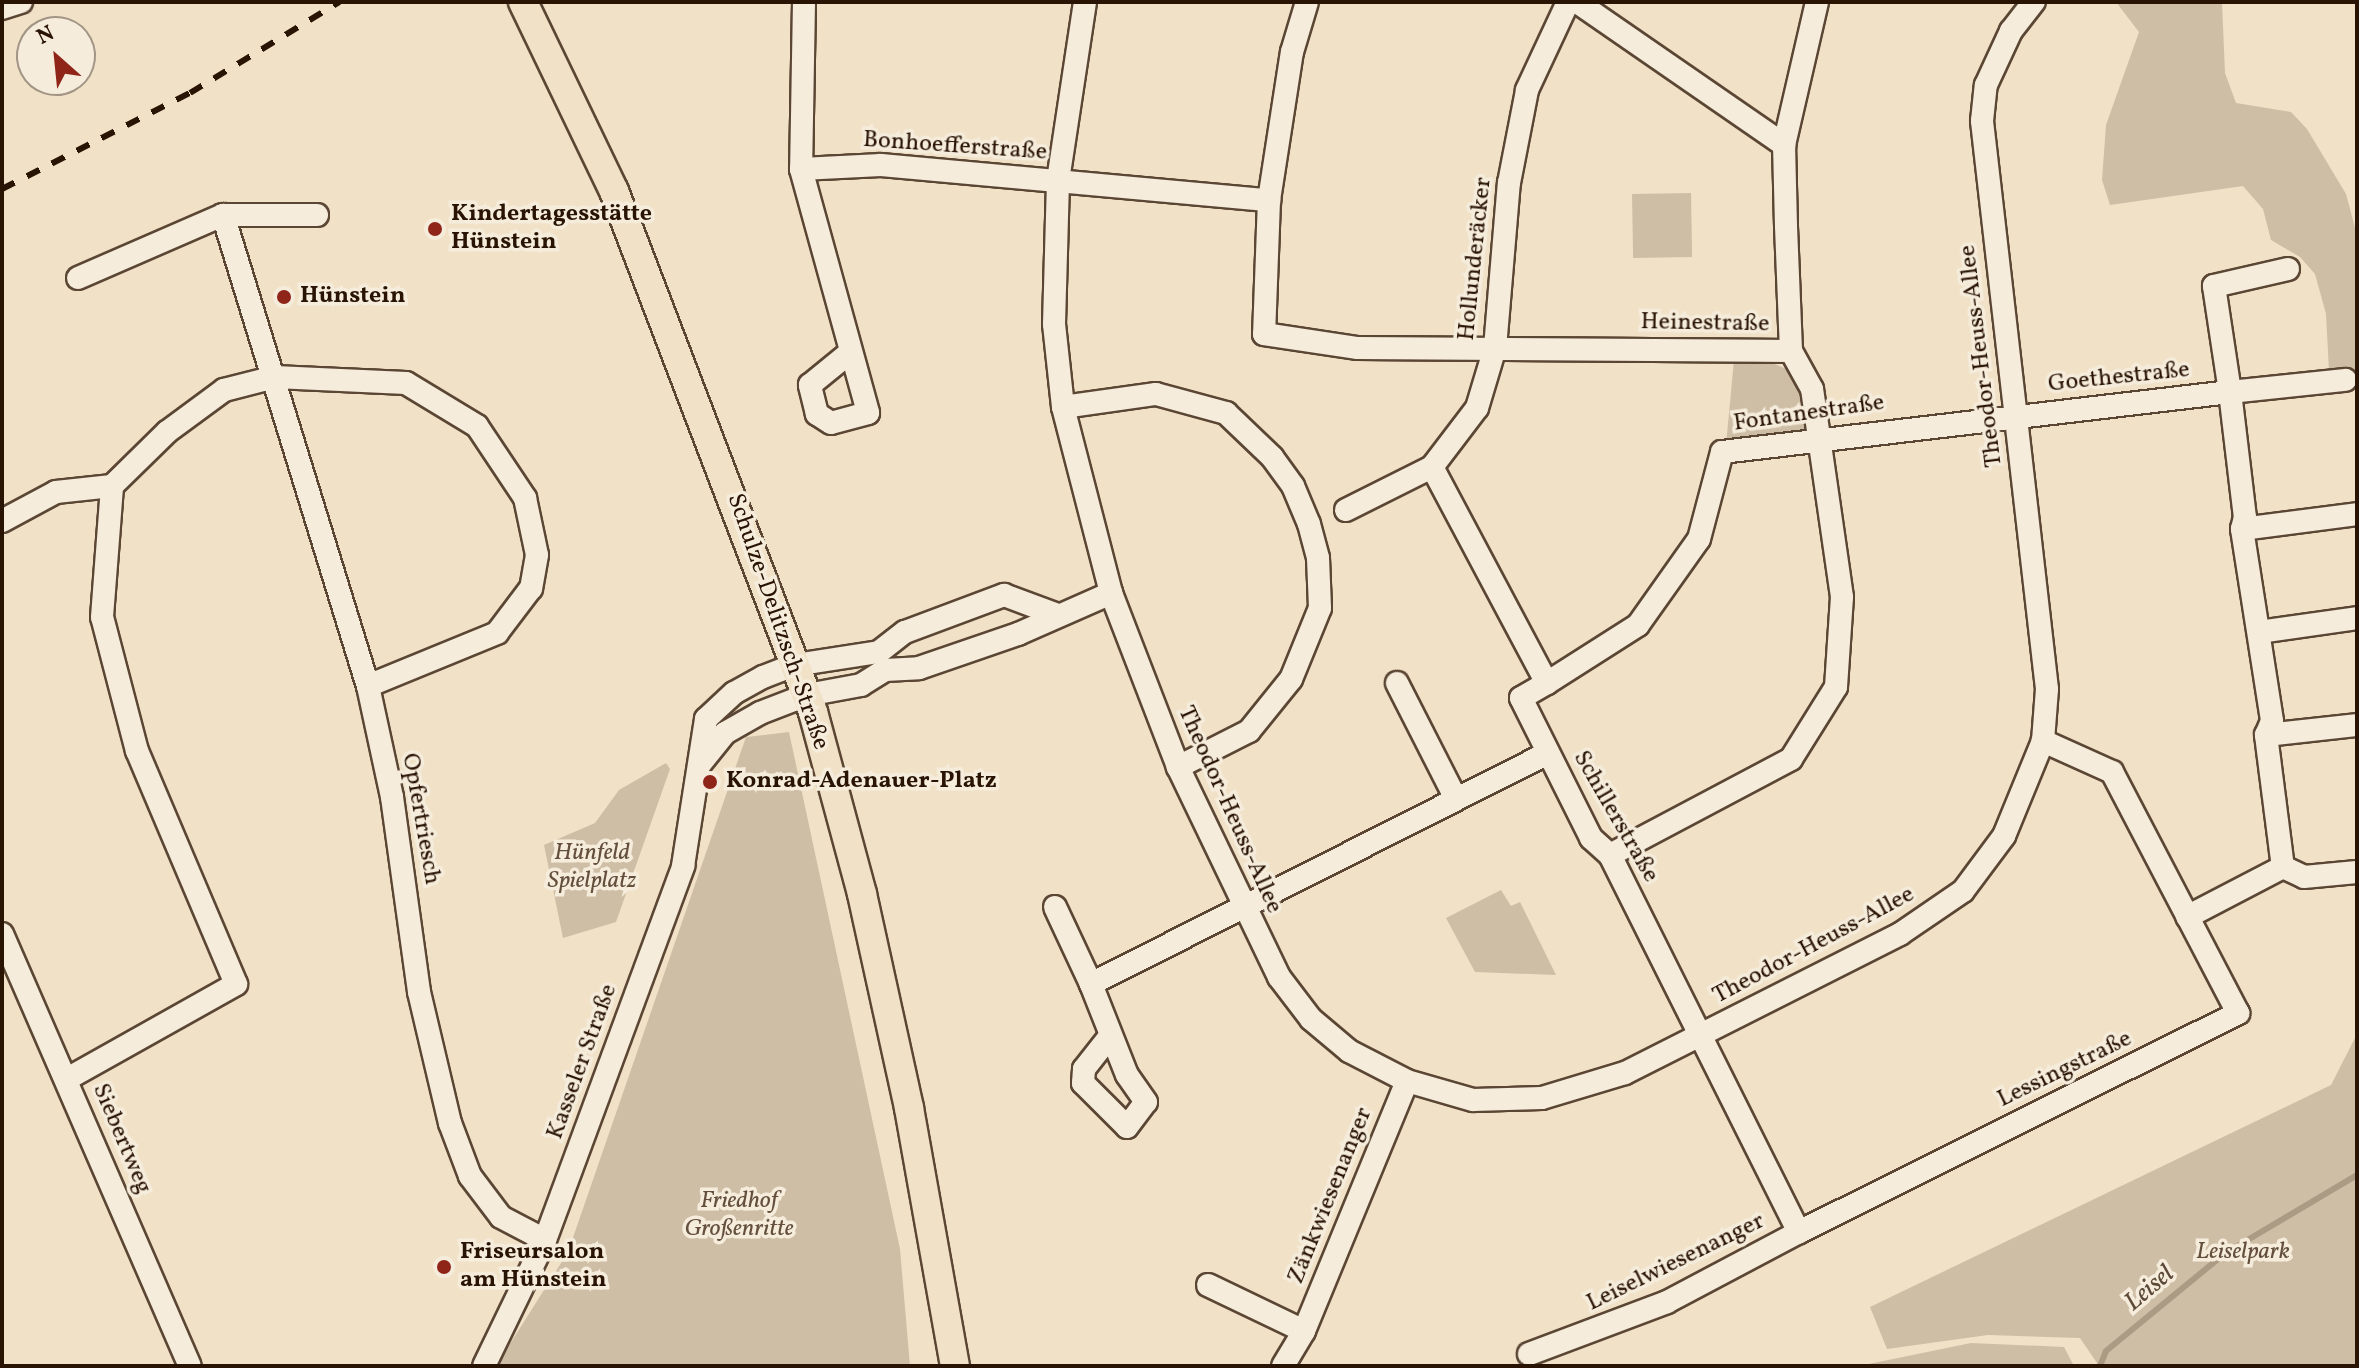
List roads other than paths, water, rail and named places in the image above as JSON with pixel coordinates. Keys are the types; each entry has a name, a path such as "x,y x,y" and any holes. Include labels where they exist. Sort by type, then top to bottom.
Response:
{"main road":[{"name":"Schulze-Delitzsch-Straße","path":"523,2 614,191 807,695 884,992 955,1366"}],"street":[{"path":"2,8 21,2"},
{"path":"804,2 801,169 848,354"},
{"name":"Theodor-Heuss-Allee","path":"1085,2 1058,181 1054,324 1063,407 1111,593 1178,767 1242,906 1279,977 1311,1019 1349,1051 1407,1081 1473,1100 1542,1098 1625,1073 1702,1035 1900,934 1963,891 2004,836 2043,741 2047,689 1982,121 1986,85 2011,31 2034,2"},
{"name":"Heinestraße","path":"1307,2 1292,52 1269,200 1264,334 1358,348 1791,351 1812,389 1842,597 1832,701 1791,759 1610,855"},
{"name":"Hollunderäcker","path":"1346,510 1432,467 1477,408 1495,348 1509,183 1527,90 1568,2"},
{"path":"1577,2 1784,145"},
{"path":"1791,351 1784,145 1817,2"},
{"name":"Bonhoefferstraße","path":"801,169 881,165 1058,181"},
{"path":"1058,181 1269,200"},
{"path":"78,278 223,215 317,215"},
{"name":"Opfertriesch","path":"223,215 275,377 314,525 368,686 392,797 419,992 450,1123 470,1176 501,1217 545,1240"},
{"name":"Goethestraße","path":"2283,867 2266,735 2272,721 2242,529 2245,517 2214,286 2288,269"},
{"path":"2,521 56,492 112,486 167,432 224,390 275,377 406,383 477,426 525,498 537,555 531,588 497,633 368,686"},
{"name":"Goethestraße","path":"2014,415 2345,380"},
{"path":"1063,407 1156,394 1226,413 1293,486 1309,524 1318,558 1320,608 1291,679 1249,731 1178,767"},
{"name":"Fontanestraße","path":"1547,683 1638,625 1699,539 1722,452 1820,437 2014,415"},
{"path":"1432,467 1547,683"},
{"path":"67,1079 236,984 137,751 102,617 112,486"},
{"path":"2242,529 2357,514"},
{"path":"795,665 882,661 919,668 1018,634 1055,614 1111,593"},
{"path":"698,766 725,733 807,695 861,685 905,632 1004,595 1055,614"},
{"path":"2259,632 2357,618"},
{"name":"Kasseler Straße","path":"484,1366 545,1240 683,866 706,719 734,693 795,665"},
{"path":"1397,683 1456,799"},
{"name":"Schillerstraße","path":"1547,683 1521,698 1591,838 1610,855 1702,1035"},
{"path":"2266,735 2357,725"},
{"name":"Lessingstraße","path":"1799,1232 2238,1013 2112,772 2043,741"},
{"path":"1091,984 1548,753"},
{"path":"2187,917 2283,867 2304,877 2357,872"},
{"path":"1055,907 1091,984 1110,1036"},
{"name":"Siebertweg","path":"2,934 190,1366"},
{"path":"1702,1035 1799,1232"},
{"name":"Zänkwiesenanger","path":"1283,1366 1304,1331 1407,1081"},
{"name":"Leiselwiesenanger","path":"1529,1354 1667,1302 1799,1232"},
{"path":"1208,1285 1304,1331"}],"waterway":[{"name":"Leisel","path":"2100,1366 2106,1351 2224,1254 2357,1175"}],"railway":[{"path":"2,189 190,93 339,2"}],"place":[{"name":"Kindertagesstätte Hünstein","path":"435,229"},
{"name":"Hünstein","path":"284,297"},
{"name":"Konrad-Adenauer-Platz","path":"710,782"},
{"name":"Friseursalon am Hünstein","path":"444,1267"}],"park label":[{"name":"Hünfeld Spielplatz","path":"592,868"},
{"name":"Friedhof Großenritte","path":"739,1216"},
{"name":"Leiselpark","path":"2243,1253"}]}
